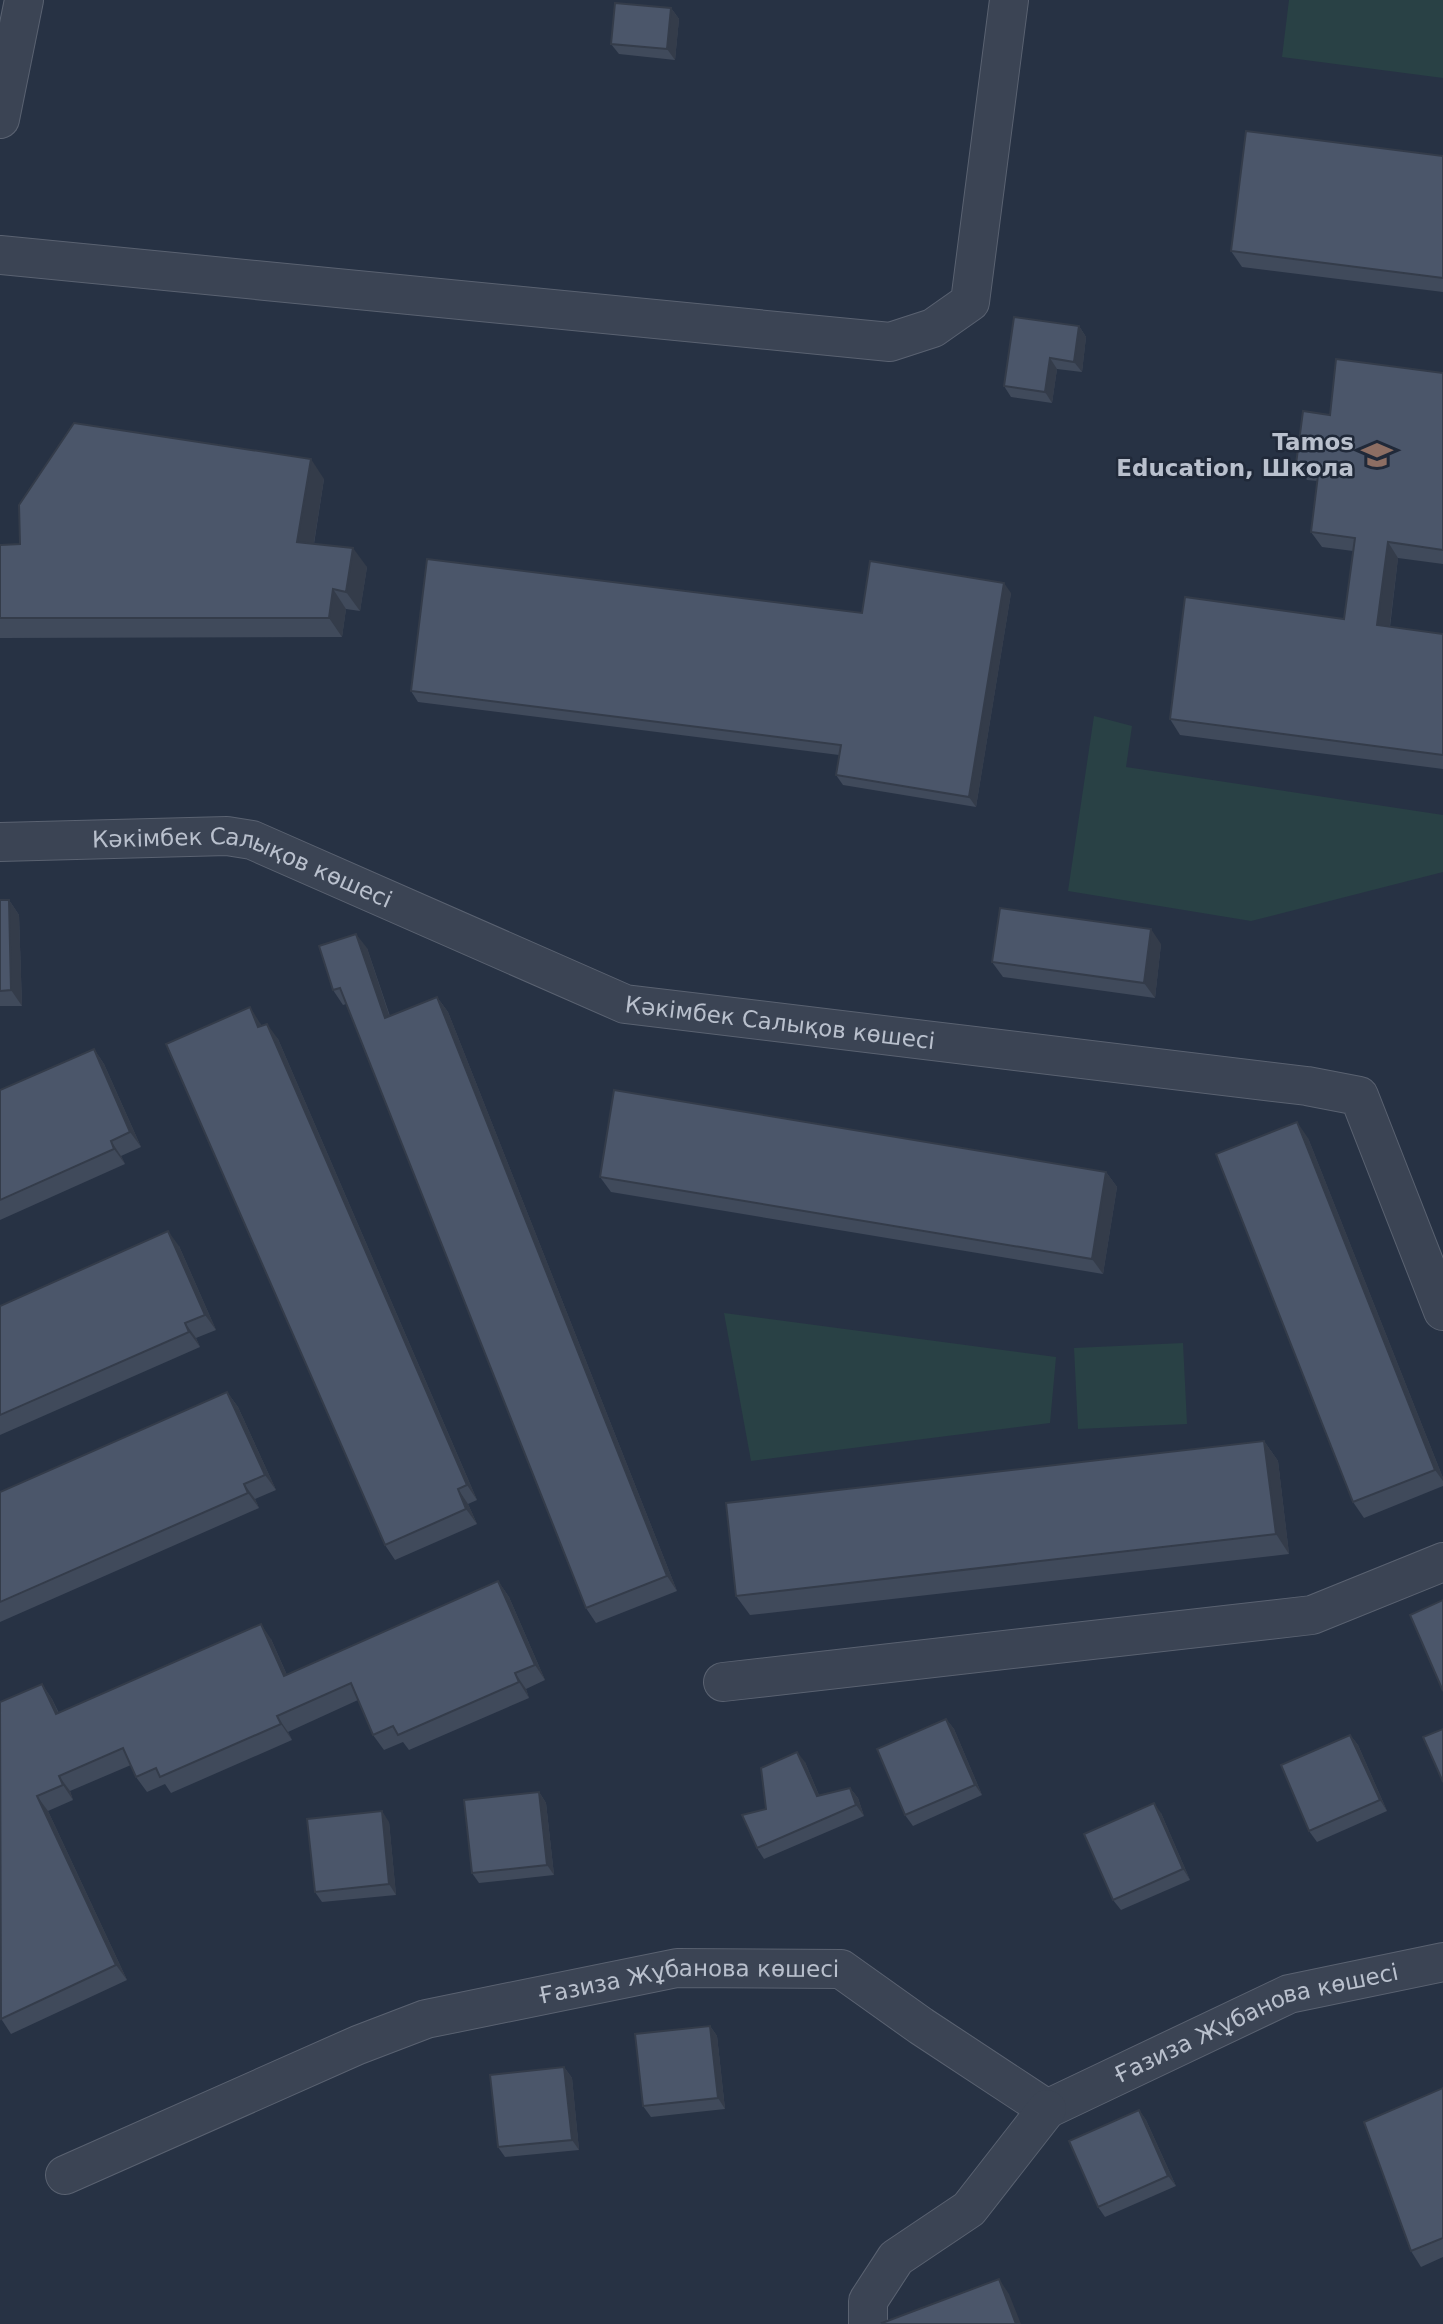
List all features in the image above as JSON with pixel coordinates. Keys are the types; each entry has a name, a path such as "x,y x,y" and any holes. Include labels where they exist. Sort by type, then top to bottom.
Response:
{"street":[{"path":"0,119 24,0"},
{"path":"0,255 890,342 933,328 970,302 1009,0"},
{"name":"Кәкімбек Салықов көшесі","path":"0,842 227,836 252,839 625,1004 1307,1086 1359,1096 1443,1311"},
{"path":"723,1682 1312,1615 1443,1562"},
{"name":"Ғазиза Жұбанова көшесі","path":"65,2175 358,2045 426,2019 677,1968 841,1969 921,2026 1047,2109 1289,1994 1443,1962"},
{"path":"868,2324 868,2301 896,2258 969,2209 1047,2109"}],"green space":[{"path":"1289,0 1443,0 1443,78 1282,57"},
{"path":"1094,716 1132,726 1126,767 1443,815 1443,872 1251,921 1068,891"},
{"path":"724,1313 1056,1357 1050,1423 751,1461"},
{"path":"1183,1343 1187,1424 1078,1429 1074,1348"}],"building":[{"path":"615,3 671,8 667,49 611,44"},
{"path":"1246,131 1443,156 1443,278 1231,251"},
{"path":"1014,317 1079,326 1074,362 1050,358 1045,392 1004,386"},
{"name":"Tamos Education, Школа","path":"1336,359 1443,373 1443,550 1388,542 1377,625 1443,634 1443,755 1170,719 1185,597 1344,619 1355,538 1311,532 1319,467 1296,464 1303,411 1330,415"},
{"path":"74,423 311,459 297,542 353,548 346,592 333,589 329,618 0,618 0,545 20,544 19,505"},
{"path":"427,559 862,613 870,561 1004,583 969,797 836,775 841,745 411,691"},
{"path":"0,900 9,900 11,990 0,991"},
{"path":"1000,908 1151,929 1144,983 992,962"},
{"path":"356,934 385,1018 437,997 667,1576 586,1608 340,988 333,990 319,946"},
{"path":"250,1007 258,1027 267,1024 467,1485 458,1489 466,1509 385,1545 166,1044"},
{"path":"94,1049 130,1132 111,1141 114,1149 0,1200 0,1090"},
{"path":"614,1090 1106,1172 1092,1259 600,1177"},
{"path":"1297,1122 1435,1470 1353,1502 1216,1154"},
{"path":"168,1231 205,1315 185,1323 189,1332 0,1415 0,1306"},
{"path":"227,1392 265,1475 244,1484 248,1493 0,1602 0,1492"},
{"path":"1264,1441 1276,1534 736,1596 726,1503"},
{"path":"498,1581 535,1665 515,1673 519,1682 398,1735 393,1726 373,1735 351,1683 277,1716 281,1724 160,1777 156,1768 136,1777 123,1748 59,1776 63,1785 37,1796 116,1965 1,2019 0,1702 42,1684 56,1714 261,1624 284,1676"},
{"path":"1443,1600 1443,1691 1410,1615"},
{"path":"946,1719 975,1785 905,1815 877,1749"},
{"path":"1443,1729 1443,1782 1423,1737"},
{"path":"1350,1735 1380,1800 1309,1831 1281,1765"},
{"path":"797,1752 817,1796 850,1788 856,1805 757,1848 742,1815 766,1809 761,1768"},
{"path":"539,1792 547,1865 472,1873 464,1800"},
{"path":"1154,1803 1183,1869 1113,1900 1084,1834"},
{"path":"382,1811 389,1884 315,1892 307,1819"},
{"path":"710,2026 718,2098 643,2106 635,2034"},
{"path":"564,2067 572,2140 498,2147 490,2075"},
{"path":"1443,2088 1443,2238 1411,2251 1364,2122"},
{"path":"1139,2110 1168,2176 1098,2207 1069,2141"},
{"path":"999,2279 1016,2324 882,2323"}],"place":[{"name":"Tamos Education, Школа","path":"1377,455"}]}
